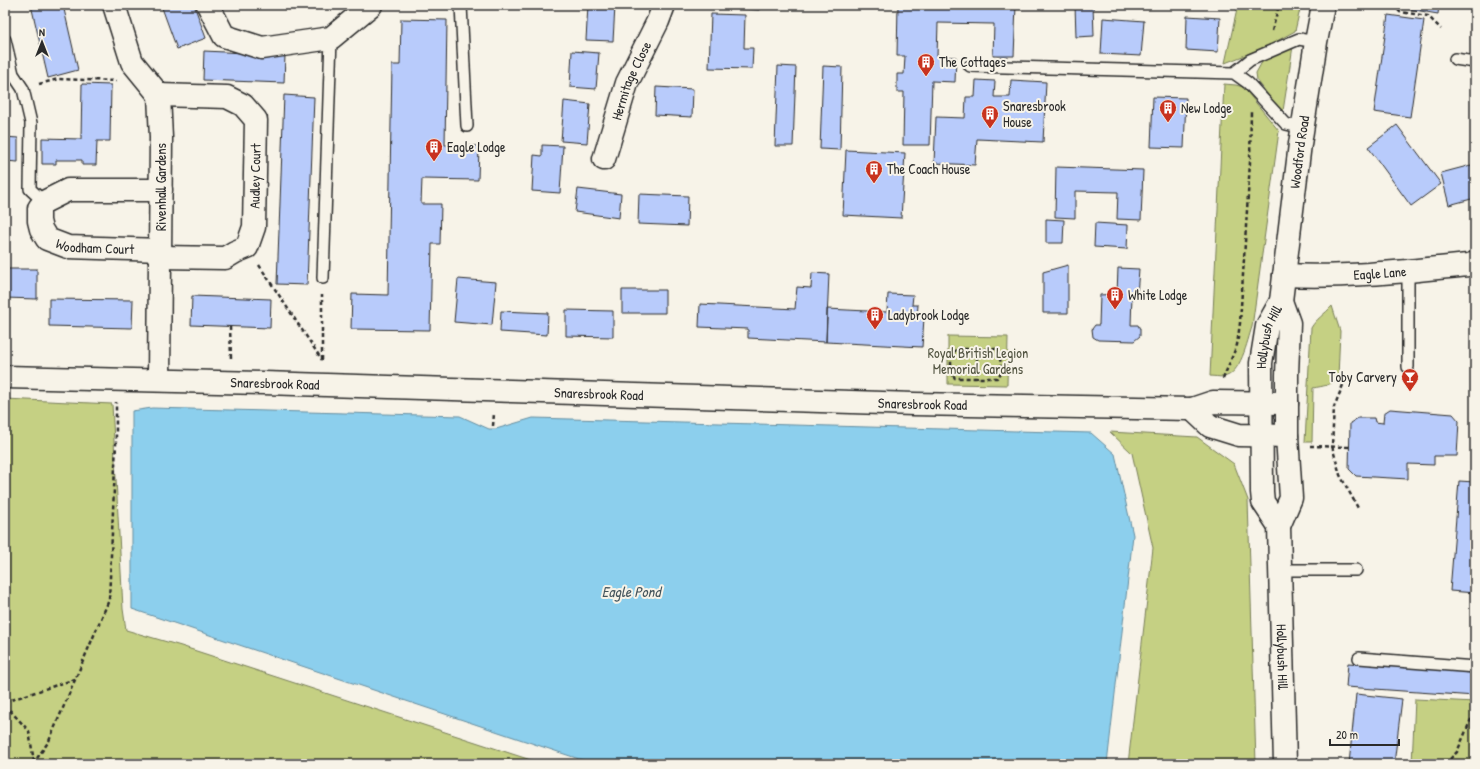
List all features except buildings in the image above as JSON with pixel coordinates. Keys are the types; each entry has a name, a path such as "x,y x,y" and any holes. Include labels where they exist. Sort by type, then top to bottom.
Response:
{"street":[{"path":"114,5 132,62 159,95"},
{"path":"208,5 224,36 262,48 331,38 371,5"},
{"name":"Hermitage Close","path":"604,159 627,83 658,21 664,5"},
{"name":"Woodford Road","path":"1281,301 1303,128 1323,5"},
{"name":"Rivenhall Gardens","path":"159,95 161,190 159,380"},
{"name":"Audley Court","path":"159,95 227,97 243,105 256,120 254,227 248,247"},
{"path":"44,202 68,190 161,190"},
{"name":"Woodham Court","path":"44,202 39,208 39,221 41,229 47,239 68,247 160,253"},
{"path":"160,253 225,258 248,247"},
{"name":"Eagle Lane","path":"1284,275 1303,276 1370,274 1469,265 1475,263"},
{"name":"Hollybush Hill","path":"1280,526 1263,502 1261,364 1267,326 1281,301"},
{"name":"Hollybush Hill","path":"1281,301 1289,322 1287,436 1290,498 1280,526 1285,764"},
{"name":"Snaresbrook Road","path":"5,376 914,404 1192,409 1213,402 1287,403"},
{"path":"1192,409 1210,426 1239,435 1261,437 1287,436"}],"lane":[{"path":"461,5 467,126"},
{"path":"322,278 331,38"},
{"path":"1234,73 1250,60 1299,39 1316,42"},
{"path":"5,40 13,74 23,89 31,123 30,189 44,202"},
{"path":"1455,59 1475,62"},
{"path":"970,66 1234,73 1253,88 1286,124 1303,128"},
{"path":"1408,271 1408,367"},
{"path":"1280,570 1356,570"},
{"path":"1359,658 1475,667"}],"path":[{"path":"1393,5 1400,12 1428,16 1441,29"},
{"path":"23,89 58,78 124,81 142,75"},
{"path":"1222,384 1237,345 1240,322 1253,88"},
{"path":"248,247 322,360"},
{"path":"322,278 322,367"},
{"path":"230,326 231,365"},
{"path":"957,349 977,349 996,349 1000,355 1001,373 997,378 955,378 951,372 951,355 957,349"},
{"path":"977,349 977,385"},
{"path":"1343,385 1334,407 1332,446 1340,475 1358,508"},
{"path":"34,763 49,741 74,679 109,600 116,444 116,398"},
{"path":"493,426 494,409"},
{"path":"1312,446 1350,447"},
{"path":"5,702 74,679"},
{"path":"5,705 29,731 34,763"},
{"path":"1445,764 1457,752 1475,710"}],"green space":[{"path":"1238,5 1301,5 1295,31 1266,47 1225,63"},
{"path":"1289,46 1293,46 1283,111 1280,111 1257,80 1256,73 1262,62"},
{"path":"1224,84 1243,87 1279,131 1252,327 1239,364 1229,375 1223,377 1210,376"},
{"path":"1332,306 1340,331 1338,377 1330,384 1313,388 1312,442 1305,442 1311,328 1315,322"},
{"name":"Royal British Legion Memorial Gardens","path":"948,336 1008,337 1007,385 948,384"},
{"path":"5,399 112,404 123,609 126,630 181,646 543,764 5,764"},
{"path":"1110,432 1197,437 1234,464 1248,500 1256,764 1128,764 1153,548 1132,453"},
{"path":"1415,699 1475,702 1475,764 1412,764"}],"water":[{"name":"Eagle Pond","path":"152,408 460,416 489,429 496,429 533,418 1091,433 1115,454 1133,535 1107,764 594,764 132,609 132,411"}],"place":[{"name":"The Cottages","path":"926,77"},
{"name":"New Lodge","path":"1168,123"},
{"name":"Snaresbrook House","path":"990,129"},
{"name":"Eagle Lodge","path":"434,162"},
{"name":"The Coach House","path":"874,184"},
{"name":"White Lodge","path":"1115,310"},
{"name":"Ladybrook Lodge","path":"875,330"},
{"name":"Toby Carvery","path":"1410,392"}]}
